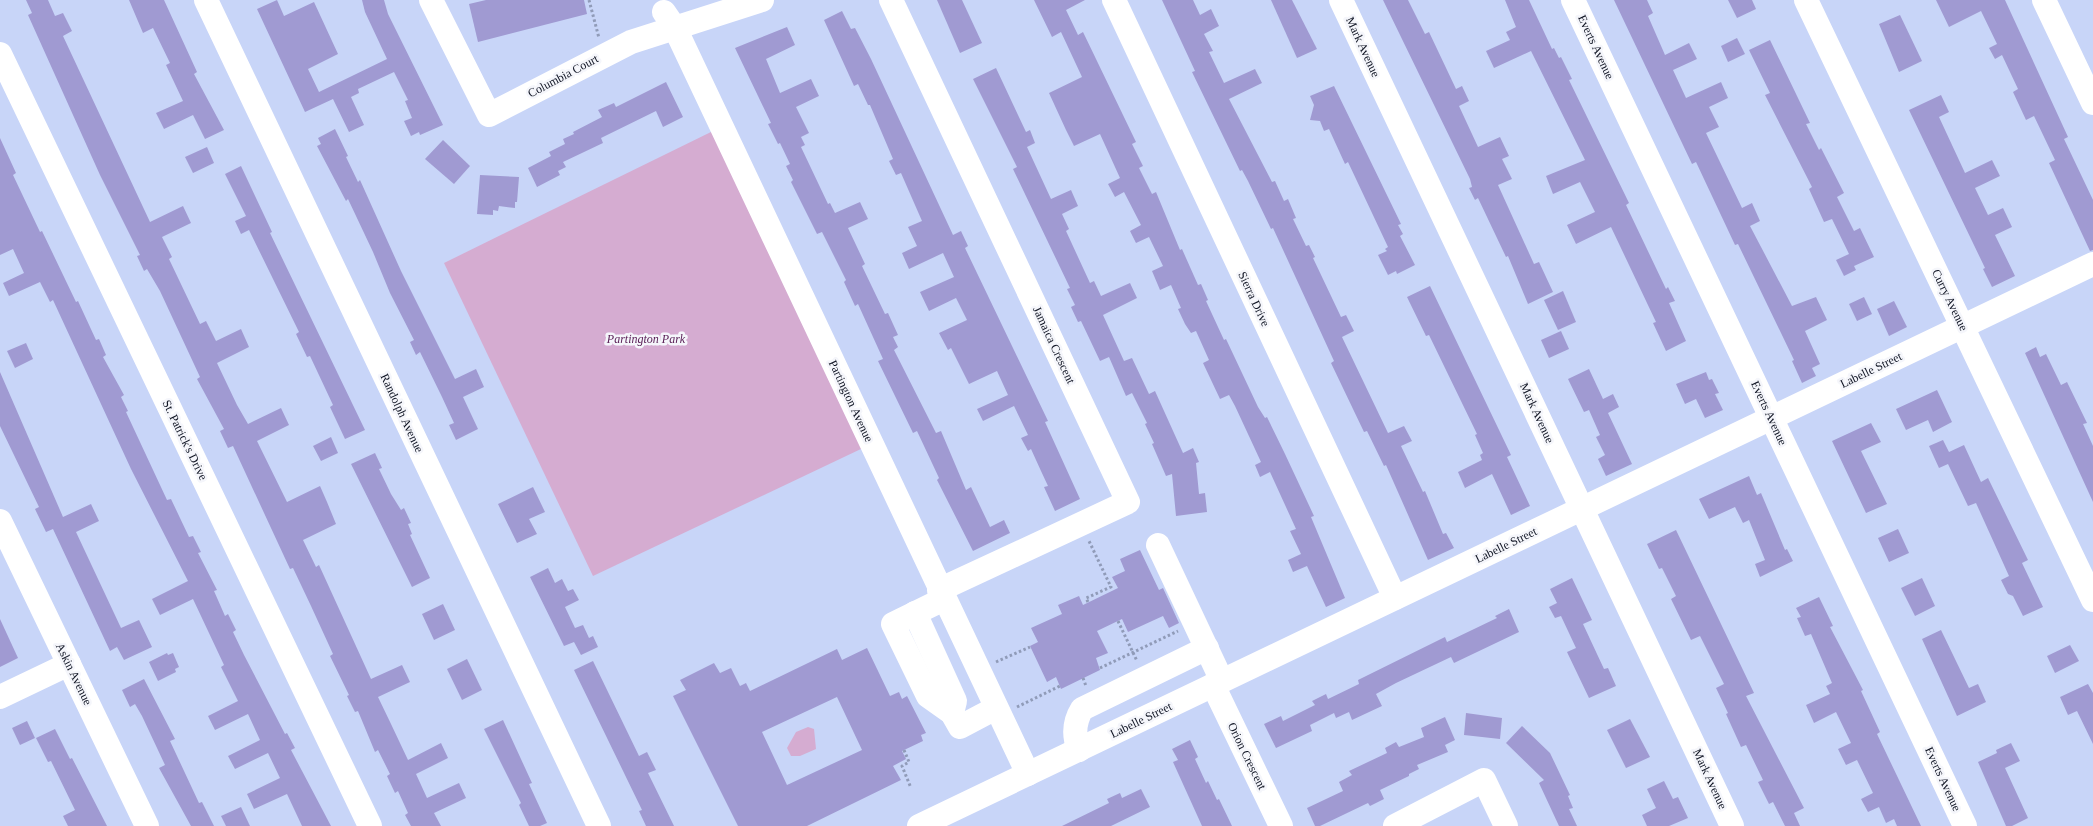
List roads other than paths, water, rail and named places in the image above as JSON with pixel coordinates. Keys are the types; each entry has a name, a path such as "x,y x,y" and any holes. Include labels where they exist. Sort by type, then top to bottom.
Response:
{"street":[{"name":"Randolph Avenue","path":"206,0 599,826"},
{"name":"Columbia Court","path":"431,0 489,115 628,32 669,20 762,0"},
{"name":"Jamaica Crescent","path":"891,0 1128,502 942,594"},
{"name":"Sierra Drive","path":"1114,0 1395,598"},
{"name":"Mark Avenue","path":"1341,0 1732,826"},
{"name":"Everts Avenue","path":"1573,0 1965,826"},
{"name":"Curry Avenue","path":"1806,0 2093,600"},
{"path":"2044,0 2093,103"},
{"name":"Partington Avenue","path":"669,20 942,594 1004,708 1028,774"},
{"name":"St. Patrick's Drive","path":"0,54 370,826"},
{"name":"Labelle Street","path":"919,826 2093,264"},
{"name":"Askin Avenue","path":"0,521 147,826"},
{"name":"Orion Crescent","path":"1158,545 1207,648 1217,683 1281,826"},
{"path":"942,594 915,613 893,624 928,696 952,713 960,727 1004,708"},
{"path":"915,613 955,701 952,713"},
{"path":"1079,750 1075,740 1076,720 1082,709 1207,648"},
{"path":"0,697 69,664"},
{"path":"1395,826 1484,780 1506,826"}],"park label":[{"name":"Partington Park","path":"646,339"}]}
